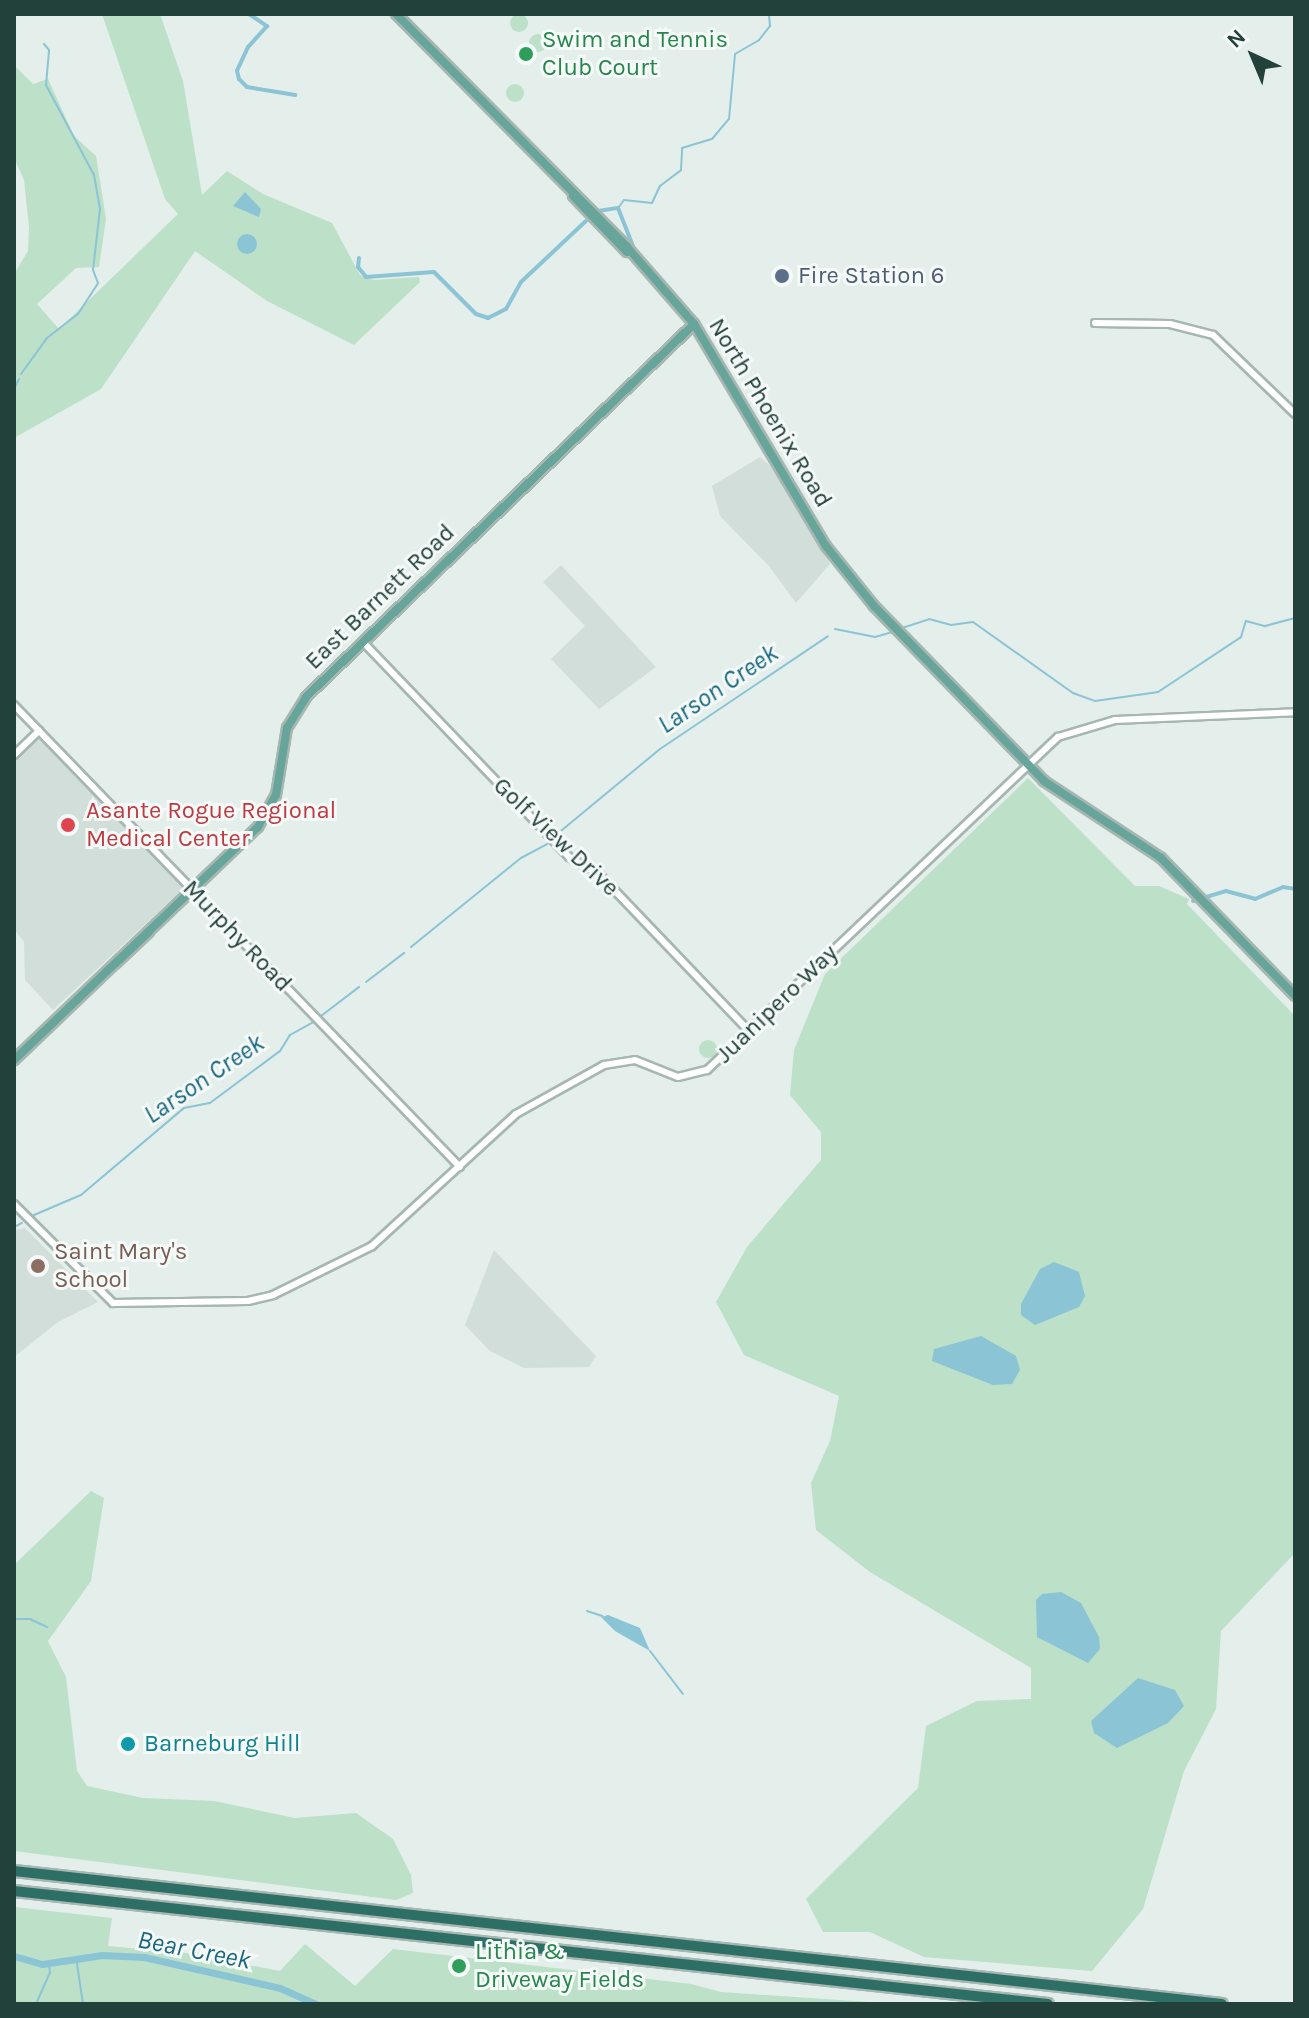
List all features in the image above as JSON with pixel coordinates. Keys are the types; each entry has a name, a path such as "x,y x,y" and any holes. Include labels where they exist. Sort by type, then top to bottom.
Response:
{"highway":[{"path":"14,1871 1222,2004"},
{"path":"14,1891 1048,2004"}],"main road":[{"name":"North Phoenix Road","path":"396,14 694,324 826,546 872,601 1026,764 1066,798 1144,845 1193,890 1295,996"},
{"name":"East Barnett Road","path":"14,1060 263,820 276,795 284,738 295,711 694,324"}],"street":[{"path":"1095,323 1178,324 1213,335 1295,414"},
{"name":"Golf View Drive","path":"363,642 569,857 599,874 749,1031"},
{"name":"Murphy Road","path":"14,705 460,1167"},
{"name":"Juanipero Way","path":"14,1204 113,1303 248,1301 273,1295 372,1246 516,1114 604,1065 635,1060 667,1074 691,1076 709,1068 1026,764 1058,737 1096,723 1295,712"},
{"path":"14,755 39,731"}],"shaded area":[{"path":"760,457 777,472 830,564 796,603 769,566 720,516 712,486"},
{"path":"561,565 656,667 599,709 551,659 585,626 543,582"},
{"name":"Asante Rogue Regional Medical Center","path":"38,738 184,888 53,1010 25,980 24,942 14,929 14,761"},
{"name":"Saint Mary's School","path":"25,1228 98,1302 58,1322 14,1357 14,1230"},
{"path":"494,1250 596,1356 589,1367 524,1368 490,1351 465,1325"}],"green space":[{"path":"102,14 160,14 183,81 202,195 227,171 263,194 332,223 360,275 374,280 419,277 420,282 354,345 267,301 195,251 101,389 14,438 14,274 28,251 29,227 24,180 14,158 14,65 33,84 48,79 74,136 96,156 106,219 99,267 76,268 37,304 59,329 178,214 165,199"},
{"name":"Swim and Tennis Club Court","path":"519,14 528,23 519,32 510,23"},
{"name":"Swim and Tennis Club Court","path":"538,34 547,43 538,52 529,43"},
{"name":"Swim and Tennis Club Court","path":"522,46 530,46 535,55 533,62 522,64 517,59 517,51"},
{"path":"515,84 524,93 515,102 506,93"},
{"path":"1028,778 1135,886 1159,886 1189,899 1187,904 1295,1016 1295,1553 1221,1631 1216,1709 1184,1771 1143,1909 1092,1971 924,1957 870,1932 823,1932 806,1899 918,1788 926,1726 977,1701 1031,1699 1031,1668 870,1572 816,1530 811,1483 830,1441 839,1396 744,1355 716,1302 747,1247 821,1160 821,1132 790,1095 794,1050 825,974"},
{"path":"708,1040 717,1049 708,1058 699,1049"},
{"path":"91,1491 104,1498 91,1581 48,1641 66,1677 77,1771 87,1786 143,1798 214,1801 295,1818 356,1813 393,1839 411,1875 413,1893 396,1900 14,1851 14,1565"},
{"path":"14,1907 112,1918 108,1946 186,1953 280,1971 305,1944 355,1986 393,1949 691,1984 721,1992 899,2004 14,2004"}],"water":[{"path":"245,192 261,209 259,217 233,206"},
{"path":"243,234 251,234 257,244 251,254 243,254 237,248 237,240"},
{"path":"1054,1262 1079,1272 1085,1296 1079,1307 1035,1325 1021,1315 1021,1304 1040,1269"},
{"path":"981,1336 1016,1356 1020,1370 1012,1384 993,1385 932,1361 934,1349"},
{"path":"1061,1592 1081,1603 1099,1637 1100,1649 1088,1663 1037,1637 1036,1600 1042,1594"},
{"path":"608,1615 640,1628 650,1651 615,1631 601,1617"},
{"path":"1138,1678 1175,1690 1184,1706 1168,1723 1117,1748 1094,1733 1091,1721"}],"waterway":[{"path":"249,14 267,26 248,47 237,71 239,79 247,87 295,95"},
{"path":"618,208 624,200 652,203 660,186 681,170 682,148 712,139 729,119 735,54 759,40 770,26 769,14"},
{"path":"21,374 47,338 78,314 98,283 93,270 100,209 94,175 46,85 49,50 44,44"},
{"path":"598,211 618,208 633,246"},
{"path":"359,258 358,267 366,277 434,272 476,314 488,318 506,309 521,282 586,221"},
{"path":"14,389 19,379"},
{"name":"Larson Creek","path":"902,628 929,619 951,625 973,622 1073,693 1095,701 1158,692 1241,637 1246,621 1265,626 1295,618"},
{"name":"Larson Creek","path":"835,629 875,637 893,632"},
{"name":"Larson Creek","path":"556,835 660,749 828,636"},
{"name":"Larson Creek","path":"411,947 521,858 547,844"},
{"path":"1193,901 1226,891 1255,899 1283,887 1295,889"},
{"name":"Larson Creek","path":"366,982 404,953"},
{"name":"Larson Creek","path":"321,1016 359,987"},
{"name":"Larson Creek","path":"34,1215 81,1195 184,1108 210,1103 280,1051 290,1035 313,1022"},
{"name":"Larson Creek","path":"14,1227 22,1223"},
{"path":"587,1611 602,1616"},
{"path":"14,1619 31,1619"},
{"path":"32,1620 47,1627"},
{"path":"650,1651 683,1694"},
{"name":"Bear Creek","path":"14,1956 42,1964 102,1955 144,1957 280,1988 316,2004"},
{"path":"76,1957 83,2004"},
{"path":"36,2004 50,1973 49,1963"}],"place":[{"name":"Swim and Tennis Club Court","path":"526,54"},
{"name":"Fire Station 6","path":"782,276"},
{"name":"Asante Rogue Regional Medical Center","path":"68,825"},
{"name":"Saint Mary's School","path":"38,1266"},
{"name":"Barneburg Hill","path":"128,1744"},
{"name":"Lithia & Driveway Fields","path":"459,1966"}]}
